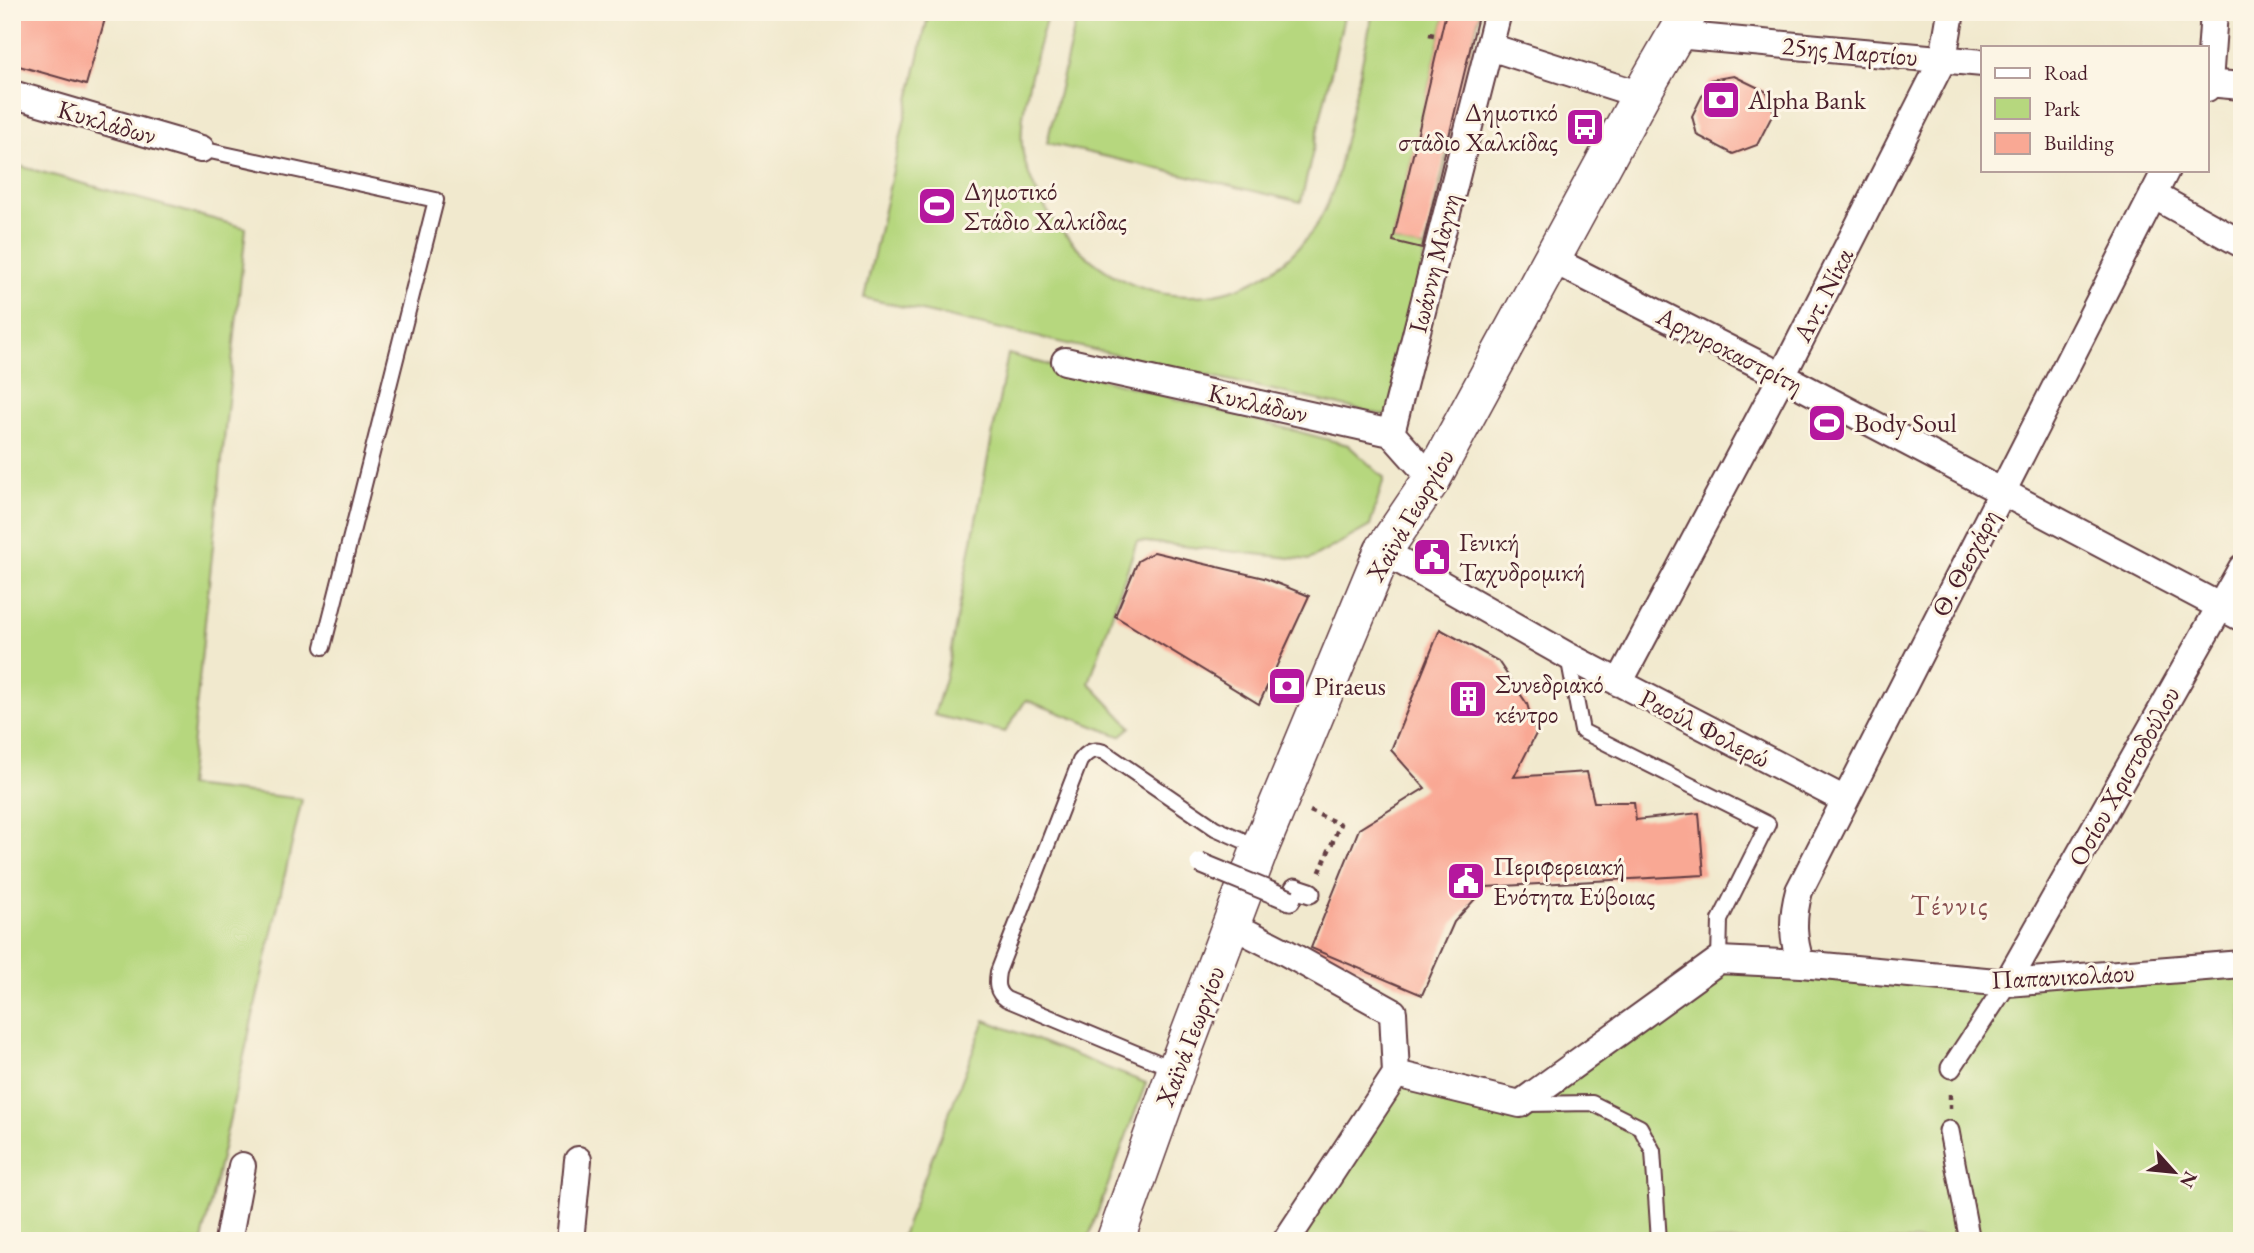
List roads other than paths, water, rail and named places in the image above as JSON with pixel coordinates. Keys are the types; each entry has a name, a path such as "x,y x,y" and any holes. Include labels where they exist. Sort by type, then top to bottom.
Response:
{"main road":[{"name":"Χαϊνά Γεωργίου","path":"1115,1241 1175,1070 1260,848 1383,551 1432,479 1682,24"}],"street":[{"name":"Ιωάννη Μὰγνη","path":"1391,433 1498,12"},
{"name":"Αντ. Νίκα","path":"1619,683 1782,376 1943,59 1951,12"},
{"path":"2214,12 2208,85 2242,86"},
{"name":"25ης Μαρτίου","path":"1682,24 1981,63"},
{"path":"1490,47 1641,95"},
{"name":"Κυκλάδων","path":"12,94 201,149"},
{"name":"Θ. Θεοχάρη","path":"1801,964 1793,933 1795,904 1805,878 2165,172"},
{"path":"2153,195 2242,244"},
{"name":"Αργυροκαστρίτη","path":"1553,260 1782,376 2231,612"},
{"name":"Κυκλάδων","path":"1065,360 1391,433"},
{"path":"1391,433 1432,479"},
{"name":"Ραούλ Φολερώ","path":"1383,551 1567,656 1845,800"},
{"name":"Οσίου Χριστοδούλου","path":"2007,983 2231,612 2242,568"},
{"path":"1200,863 1290,900 1296,888 1310,893"},
{"path":"1232,926 1393,1012 1396,1074 1286,1241"},
{"path":"1396,1074 1520,1104 1719,960"},
{"name":"Παπανικολάου","path":"1719,960 1801,964 2007,983 2242,964"},
{"path":"1951,1068 2007,983"},
{"path":"1949,1131 1970,1241"},
{"path":"570,1241 578,1160"},
{"path":"228,1241 242,1166"}],"lane":[{"path":"201,149 436,200 323,647"},
{"path":"1567,656 1582,731 1768,824 1720,920 1719,960"},
{"path":"1175,1070 1006,999 1000,995 997,987 998,972 1080,761 1090,751 1097,749 1104,752 1137,772 1215,828 1260,848"},
{"path":"1520,1104 1592,1103 1640,1127 1653,1151 1659,1241"}],"place":[{"name":"Alpha Bank","path":"1721,100"},
{"name":"Δημοτικό στάδιο Χαλκίδας","path":"1585,127"},
{"name":"Δημοτικό Στάδιο Χαλκίδας","path":"937,206"},
{"name":"Body Soul","path":"1827,423"},
{"name":"Γενική Ταχυδρομική","path":"1432,557"},
{"name":"Piraeus","path":"1287,686"},
{"name":"Συνεδριακό κέντρο","path":"1468,699"},
{"name":"Περιφερειακή Ενότητα Εύβοιας","path":"1466,881"}],"district":[{"name":"Τέννις","path":"1950,905"}]}
